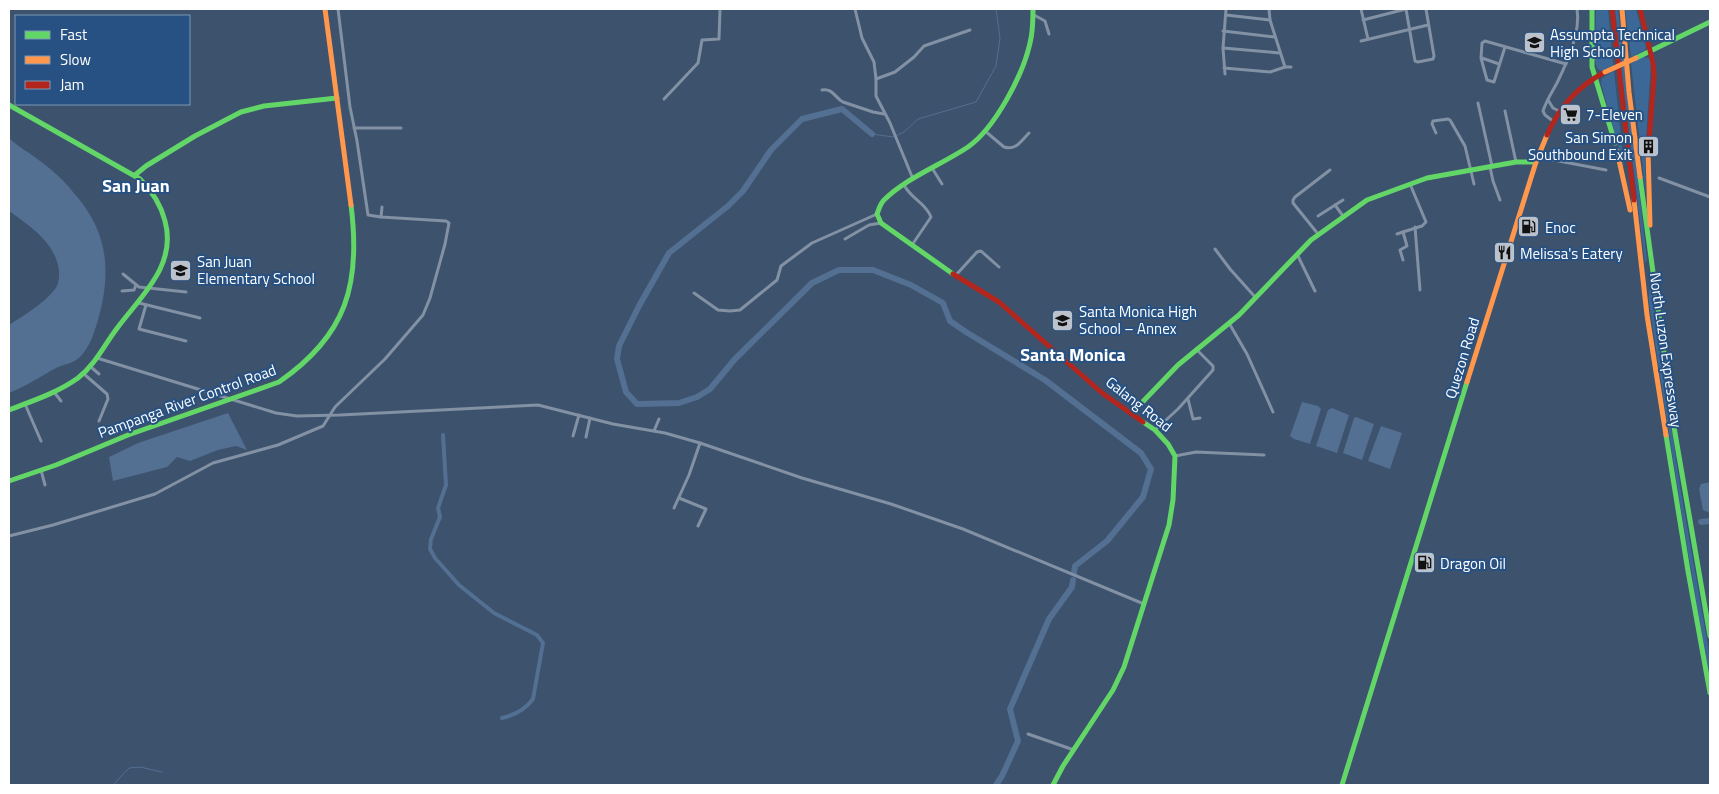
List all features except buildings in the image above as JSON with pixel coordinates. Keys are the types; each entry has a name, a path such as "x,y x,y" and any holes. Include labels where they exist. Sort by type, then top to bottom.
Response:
{"main road":[{"name":"Pampanga River Control Road","path":"9,481 128,435 271,386 296,371 313,357 338,321 353,274 355,248 346,159 325,9"},
{"path":"881,223 877,214 884,200 913,179 959,153 985,131 1002,107 1015,82 1029,42 1034,15 1033,9"},
{"path":"1592,9 1591,57 1595,77 1615,143"},
{"name":"North Luzon Expressway","path":"1612,9 1637,235 1664,423 1710,693"},
{"name":"North Luzon Expressway","path":"1622,9 1629,90 1658,311 1676,439 1710,636"},
{"path":"1640,9 1653,63 1654,76 1648,142"},
{"name":"Quezon Road","path":"1342,785 1537,159 1553,121 1559,111 1584,84 1595,77 1710,22"},
{"path":"135,175 146,166 195,136 241,112 273,105 337,98"},
{"path":"9,105 135,175 159,202 168,225 169,238 164,263 150,288 111,336 84,374 54,392 9,410"},
{"path":"1648,150 1650,220 1658,311"},
{"path":"1618,151 1633,226 1637,235"},
{"path":"1132,413 1158,384 1196,348 1229,323 1256,298 1297,253 1318,234 1367,200 1427,178 1537,159"},
{"name":"Galang Road","path":"881,223 955,275 998,302 1029,326 1102,393 1155,430 1168,444 1175,456"},
{"path":"1053,785 1113,690 1128,656 1155,564 1169,525 1173,500 1175,456"}],"street":[{"path":"9,536 54,525 155,494 216,461 278,445 316,430 323,426 335,407 361,383 423,314 430,298 449,223 446,221 368,215 350,104 338,9"},
{"path":"664,100 698,62 702,40 719,39 720,9"},
{"path":"855,9 862,38 872,58 876,79 876,96 894,132 913,179"},
{"path":"1226,9 1223,32 1224,68 1226,74"},
{"path":"1269,9 1270,20 1284,67"},
{"path":"1361,9 1368,39"},
{"path":"1383,9 1383,14"},
{"path":"1363,20 1406,9 1408,30 1415,61 1418,62 1432,59 1434,56 1426,9"},
{"path":"1553,121 1544,113 1548,100 1566,64 1578,25 1577,9"},
{"path":"1034,15 1045,21 1049,34"},
{"path":"1226,16 1270,20"},
{"path":"1361,40 1428,25"},
{"path":"876,79 895,72 914,57 924,46 970,30"},
{"path":"1223,32 1275,37"},
{"path":"1506,46 1494,82 1487,80 1481,58 1482,43 1485,41 1506,46 1566,64"},
{"path":"1223,48 1280,53"},
{"path":"1481,58 1500,64"},
{"path":"1224,68 1270,72 1284,67 1291,67"},
{"path":"822,90 826,89 834,93 843,102 885,114"},
{"path":"1548,100 1553,108 1559,111"},
{"path":"1478,103 1500,200"},
{"path":"1505,111 1516,162"},
{"path":"1436,133 1432,124 1433,121 1448,118 1465,146 1474,184"},
{"path":"354,128 401,128"},
{"path":"985,131 1004,147 1008,148 1018,144 1029,133"},
{"path":"1537,159 1606,170"},
{"path":"932,168 942,184"},
{"path":"1318,234 1297,208 1293,200 1330,170"},
{"path":"1659,178 1710,197"},
{"path":"1397,234 1422,226 1426,222 1410,184"},
{"path":"904,185 911,196 921,203 931,217 912,245"},
{"path":"1318,216 1343,200"},
{"path":"1335,205 1342,216"},
{"path":"382,207 382,217"},
{"path":"694,293 718,310 730,312 740,310 777,280 780,266 812,243 877,214"},
{"path":"845,239 869,225 881,223"},
{"path":"1415,227 1420,290"},
{"path":"1403,232 1407,246 1400,250 1403,260"},
{"path":"1215,249 1256,298"},
{"path":"955,275 977,252 981,251 998,267"},
{"path":"1297,253 1315,291"},
{"path":"123,274 136,285 186,292"},
{"path":"122,291 134,290 136,285"},
{"path":"139,303 200,318"},
{"path":"146,305 139,329 186,341"},
{"path":"1229,323 1247,354 1274,412"},
{"path":"1155,430 1213,370 1213,366 1196,348"},
{"path":"97,358 279,414 330,416 538,405 613,424 654,431 700,443 802,478 891,504 963,529 1144,604"},
{"path":"91,366 99,374"},
{"path":"84,374 107,394 108,399 99,421"},
{"path":"54,392 61,401"},
{"path":"1187,399 1193,419 1200,418"},
{"path":"25,404 41,441"},
{"path":"573,436 579,415"},
{"path":"586,438 590,418"},
{"path":"654,431 659,419"},
{"path":"674,508 700,443"},
{"path":"1175,456 1196,452 1264,454"},
{"path":"41,470 45,485"},
{"path":"679,498 706,509 698,526"},
{"path":"1028,734 1074,750"}],"shaded area":[{"path":"1596,9 1608,9 1613,65 1601,71 1597,68 1595,61"},
{"path":"1615,9 1618,9 1647,260 1645,263 1622,75"},
{"path":"1625,9 1636,9 1646,47 1645,50 1631,57"},
{"path":"1643,57 1649,58 1651,63 1645,155 1646,196 1631,63"},
{"path":"1614,71 1624,167 1601,83 1602,78"},
{"path":"9,138 56,174 85,207 94,221 100,236 104,252 105,284 98,320 91,340 80,357 9,393 9,325 35,308 53,292 58,283 59,271 53,252 41,236 9,211"},
{"path":"1651,289 1680,486 1710,657 1710,678 1656,349 1649,302 1649,290"},
{"path":"1302,402 1318,406 1321,409 1310,444 1290,436"},
{"path":"1332,408 1349,415 1337,453 1316,446 1328,410"},
{"path":"228,413 247,450 236,446 218,450 190,461 177,457 167,467 113,481 109,457 138,443"},
{"path":"1356,417 1374,424 1362,460 1343,453 1354,418"},
{"path":"1381,426 1402,433 1390,469 1368,461"},
{"path":"1710,482 1710,513 1703,510 1699,489 1701,484"}],"waterway":[{"path":"872,134 893,137 904,132 918,119 976,102 996,66 1000,38 996,9"},
{"path":"872,134 842,109 802,119 771,150 743,191 728,206 669,253 619,346 617,359 626,392 637,404 679,403 697,397 710,389 735,359 812,283 839,270 873,270 911,285 943,303 950,321 1045,380 1141,453 1151,469 1143,497 1107,541 1075,566 1074,573"},
{"path":"443,435 446,485 438,508 440,517 431,539 430,549 435,558 459,585 494,613 537,635 543,643 533,699 519,711 502,718"},
{"path":"1701,522 1710,521"},
{"path":"996,785 1018,741 1010,709 1049,619 1072,587 1073,580"},
{"path":"113,785 129,768 140,767 162,772"}],"traffic: fast":[{"path":"953,274 881,223 877,214 883,202 893,192 913,178 968,147 998,114 1014,85 1026,56 1033,26 1033,9"},
{"path":"1592,9 1592,67 1615,143"},
{"path":"1636,58 1710,22"},
{"path":"135,175 146,166 195,136 241,112 264,106 337,98"},
{"path":"9,105 140,179 152,193 158,204 165,221 167,237 166,252 155,278 90,367 78,378 62,388 9,410"},
{"path":"1132,413 1178,365 1239,315 1311,240 1367,200 1427,178 1516,162 1536,162"},
{"path":"1640,177 1675,433 1710,636"},
{"path":"9,481 56,465 128,435 279,382 302,364 320,346 334,326 344,306 351,283 354,259 351,205"},
{"path":"1342,785 1467,382"},
{"path":"1053,785 1063,766 1113,690 1124,667 1169,525 1173,500 1175,456 1168,444 1155,430 1143,422"},
{"path":"1666,435 1710,693"}],"traffic: slow":[{"path":"325,9 351,205"},
{"path":"1622,9 1629,92 1640,177"},
{"path":"1605,72 1636,58"},
{"path":"1467,382 1536,162 1547,135"},
{"path":"1617,151 1630,210"},
{"path":"1648,151 1650,225"},
{"path":"1634,200 1647,315 1666,435"}],"traffic: jam":[{"path":"1612,9 1634,200"},
{"path":"1640,9 1653,63 1654,76 1649,142"},
{"path":"1547,135 1570,98 1586,84 1605,72"},
{"path":"953,274 999,302 1102,393 1143,422"}],"place":[{"name":"Assumpta Technical High School","path":"1534,43"},
{"name":"7-Eleven","path":"1570,114"},
{"name":"San Simon Southbound Exit","path":"1648,146"},
{"name":"Enoc","path":"1529,227"},
{"name":"Melissa's Eatery","path":"1504,253"},
{"name":"San Juan Elementary School","path":"181,270"},
{"name":"Santa Monica High School – Annex","path":"1063,320"},
{"name":"Dragon Oil","path":"1424,563"}],"district":[{"name":"San Juan","path":"136,185"},
{"name":"Santa Monica","path":"1073,354"}]}
